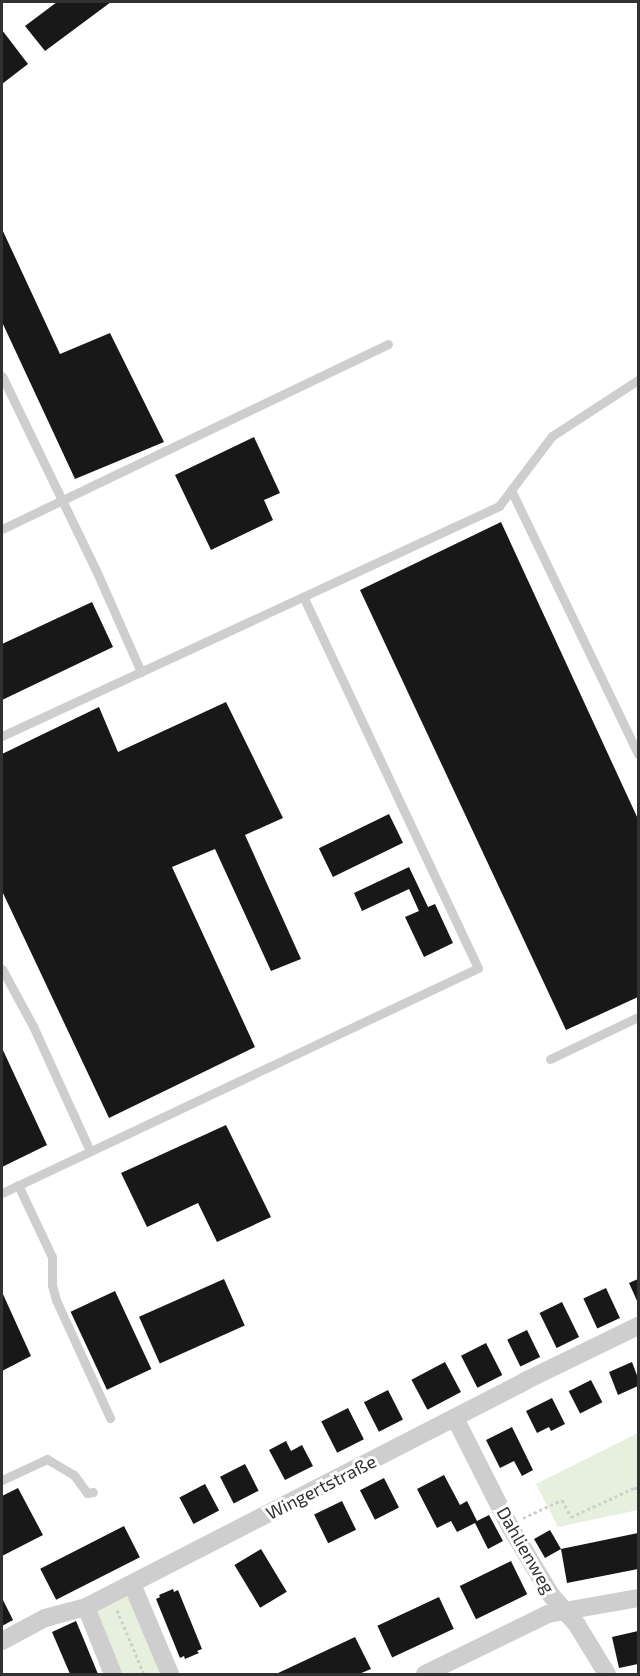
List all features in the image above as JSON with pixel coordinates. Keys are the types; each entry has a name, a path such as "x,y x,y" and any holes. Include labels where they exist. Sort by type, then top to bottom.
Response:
{"street":[{"name":"Wingertstraße","path":"2,1641 45,1618 86,1607 111,1595 576,1355 639,1326"},
{"name":"Dahlienweg","path":"455,1418 509,1525 551,1595 566,1610 607,1674"},
{"path":"132,1584 170,1674"},
{"path":"425,1674 530,1621 566,1610 639,1598"},
{"path":"86,1607 114,1674"}],"lane":[{"path":"2,529 388,345"},
{"path":"2,376 141,672"},
{"path":"2,736 499,506 552,436 639,380"},
{"path":"511,490 639,753"},
{"path":"2,1193 478,968 304,598"},
{"path":"2,969 33,1026 90,1151"},
{"path":"550,1059 639,1017"},
{"path":"18,1185 52,1257 52,1285 56,1300 110,1418"},
{"path":"2,1480 47,1459 74,1475 87,1493 93,1492"}],"path":[{"path":"509,1525 562,1500 571,1517 634,1488 639,1488"},
{"path":"111,1595 144,1674"}],"green space":[{"path":"638,1433 638,1510 558,1527 536,1484"},
{"path":"131,1591 166,1674 118,1674 92,1610"}],"building":[{"path":"57,2 111,2 45,51 25,26"},
{"path":"2,30 28,64 2,84"},
{"path":"2,229 60,354 110,333 164,442 75,479 2,322"},
{"path":"254,437 280,493 264,500 273,520 211,550 175,475"},
{"path":"501,522 638,819 638,997 566,1030 360,590"},
{"path":"92,602 113,647 2,700 2,644"},
{"path":"226,702 283,818 245,835 301,959 271,971 215,849 172,867 255,1047 109,1118 2,891 2,754 99,707 118,752"},
{"path":"389,814 403,843 333,877 319,848"},
{"path":"409,867 428,907 435,904 453,943 424,957 405,917 419,911 409,889 362,911 354,893"},
{"path":"2,1048 47,1145 2,1167"},
{"path":"226,1125 271,1217 217,1242 198,1203 147,1227 121,1173"},
{"path":"224,1279 245,1326 160,1363 139,1317"},
{"path":"638,1279 638,1303 629,1283"},
{"path":"606,1288 620,1318 597,1328 583,1299"},
{"path":"115,1291 151,1369 107,1390 71,1312"},
{"path":"2,1292 31,1356 2,1371"},
{"path":"562,1302 579,1337 557,1348 540,1313"},
{"path":"527,1330 540,1357 520,1367 507,1340"},
{"path":"486,1343 502,1375 477,1388 461,1356"},
{"path":"445,1362 461,1392 427,1410 411,1380"},
{"path":"632,1362 638,1378 638,1386 618,1395 609,1372"},
{"path":"591,1380 602,1402 580,1414 569,1391"},
{"path":"388,1390 403,1419 379,1432 364,1402"},
{"path":"552,1398 565,1424 551,1431 549,1427 537,1433 526,1411"},
{"path":"348,1408 364,1439 337,1453 321,1422"},
{"path":"512,1427 533,1470 522,1476 514,1461 500,1468 486,1440"},
{"path":"286,1441 291,1451 302,1445 313,1466 285,1480 269,1450"},
{"path":"245,1464 259,1491 234,1503 220,1477"},
{"path":"444,1475 460,1505 467,1501 477,1521 489,1515 503,1541 488,1549 475,1523 457,1532 451,1521 437,1528 417,1489"},
{"path":"384,1478 399,1507 375,1520 360,1490"},
{"path":"205,1484 219,1510 193,1524 179,1498"},
{"path":"18,1488 43,1535 2,1556 2,1496"},
{"path":"342,1501 356,1530 328,1543 314,1515"},
{"path":"124,1526 140,1557 56,1600 40,1569"},
{"path":"550,1530 561,1549 545,1558 534,1539"},
{"path":"638,1533 638,1569 567,1583 561,1549"},
{"path":"261,1549 287,1592 260,1608 234,1565"},
{"path":"511,1561 527,1594 476,1619 460,1586"},
{"path":"173,1589 174,1592 178,1590 202,1649 197,1651 199,1653 185,1659 184,1656 180,1658 156,1599 160,1597 159,1595"},
{"path":"439,1597 454,1629 392,1657 377,1626"},
{"path":"2,1598 13,1620 2,1626"},
{"path":"76,1621 98,1674 70,1674 52,1632"},
{"path":"638,1631 638,1664 619,1668 612,1637"},
{"path":"355,1637 371,1669 359,1674 276,1674"}]}
